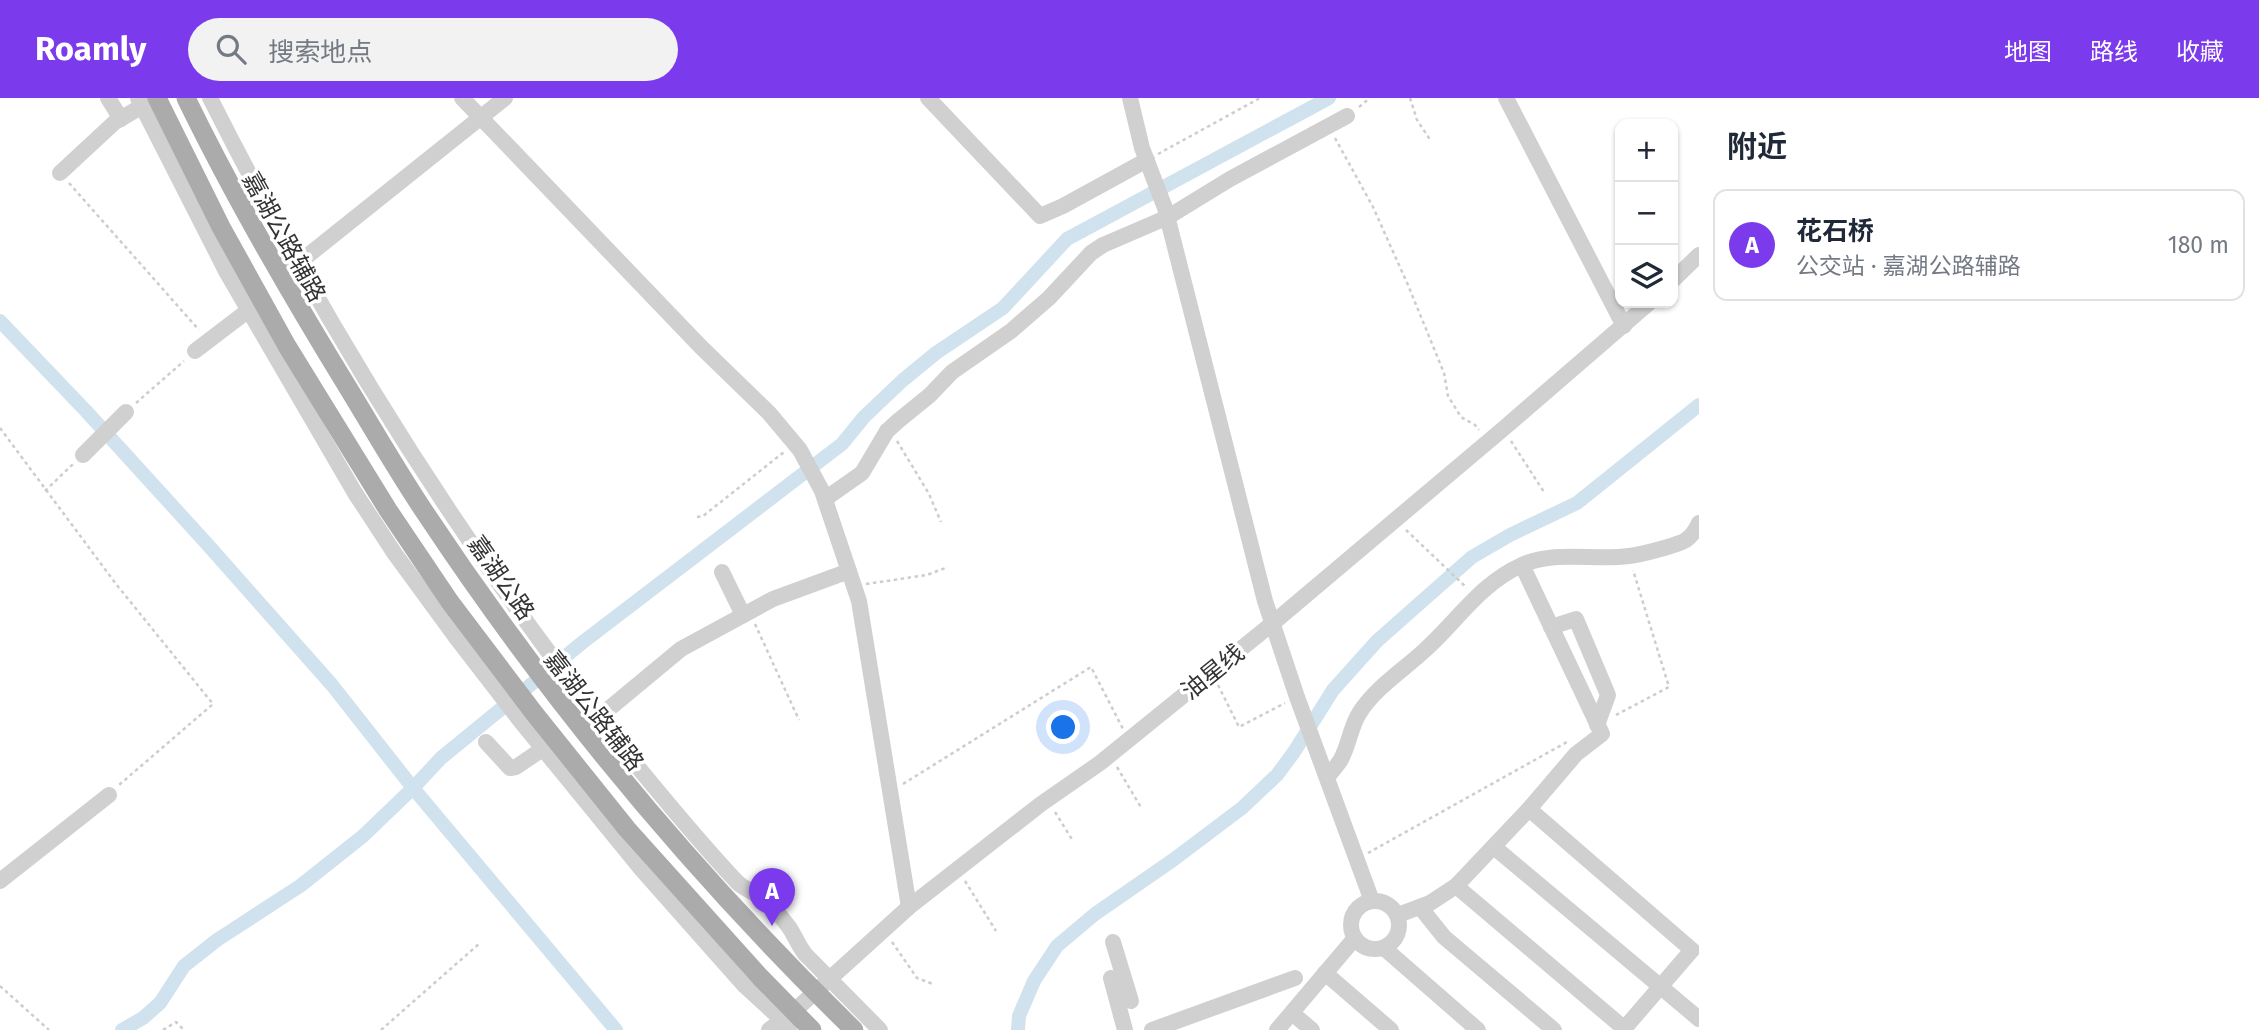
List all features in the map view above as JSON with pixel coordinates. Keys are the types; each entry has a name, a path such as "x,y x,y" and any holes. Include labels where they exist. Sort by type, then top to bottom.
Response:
{"main road":[{"name":"嘉湖公路","path":"186,98 220,168 281,277 425,513 527,657 685,853 823,986 854,1030"},
{"path":"148,100 191,169 255,306 498,678 528,718 627,829 783,1023 812,1030"}],"street":[{"path":"108,98 121,119"},
{"name":"嘉湖公路辅路","path":"210,98 271,216 365,381 403,443 508,598 570,681 685,824 740,884 760,897 790,928 823,986 880,1030"},
{"path":"462,98 701,347 769,413 797,446 823,495 859,601 909,907"},
{"path":"281,277 505,98"},
{"path":"928,98 1040,216 1148,165"},
{"path":"1130,98 1148,165 1166,212 1261,589 1371,901"},
{"path":"1506,98 1624,326"},
{"path":"60,173 121,119 148,100"},
{"path":"823,495 862,473 887,431 930,395 952,372 1011,331 1049,298 1091,253 1347,116"},
{"path":"1678,275 1699,255"},
{"path":"195,351 255,306"},
{"name":"油星线","path":"783,1023 909,907 1129,741 1488,443 1643,308"},
{"path":"83,455 126,412"},
{"path":"1327,778 1341,760 1349,734 1361,710 1427,649 1487,586 1506,572 1533,560 1629,556 1685,541 1696,532 1699,523"},
{"path":"1398,915 1430,903 1456,886 1529,809 1554,777 1602,733 1522,565"},
{"path":"722,572 746,613"},
{"path":"599,717 681,649 746,613 773,599 852,579"},
{"path":"1551,627 1576,619 1608,695 1597,725"},
{"path":"528,718 544,748 642,870 743,984 783,1023"},
{"path":"486,741 510,768 516,767 544,748"},
{"path":"0,881 109,795"},
{"path":"1456,886 1624,1030 1692,950 1529,809"},
{"path":"1493,847 1699,1020"},
{"path":"1371,901 1387,904 1398,915 1400,923 1396,939 1384,948 1367,948 1355,938 1351,923 1353,915 1364,903 1371,901"},
{"path":"1420,907 1444,937 1554,1030"},
{"path":"1277,1030 1355,938"},
{"path":"1113,942 1116,982 1125,1030"},
{"path":"1384,948 1478,1030"},
{"path":"1325,973 1391,1030"},
{"path":"1152,1030 1295,978"},
{"path":"1116,982 1131,1001"},
{"path":"1292,1013 1312,1030"}],"path":[{"path":"1148,165 1260,98"},
{"path":"1410,98 1417,120 1431,141"},
{"path":"1329,126 1373,207 1408,285 1444,373 1448,396 1461,417 1475,425 1488,443"},
{"path":"60,173 209,340"},
{"path":"126,412 195,351"},
{"path":"0,428 116,584 213,704 109,795"},
{"path":"1503,429 1544,492"},
{"path":"887,431 900,443 908,456 941,522"},
{"path":"697,517 703,516 797,446"},
{"path":"45,491 83,455"},
{"path":"1395,520 1463,584"},
{"path":"1597,725 1669,687 1629,556"},
{"path":"852,579 927,575 948,566"},
{"path":"746,613 799,720"},
{"path":"890,787 900,786 1091,667 1129,741"},
{"path":"1212,673 1239,727 1298,700"},
{"path":"1356,859 1574,738"},
{"path":"1110,755 1142,809"},
{"path":"1047,801 1073,841"},
{"path":"958,869 996,931"},
{"path":"884,930 917,978 933,984"},
{"path":"381,1030 480,943"},
{"path":"0,986 49,1030"},
{"path":"163,1030 176,1022 184,1030"}],"waterway":[{"path":"122,1030 143,1018 160,1003 184,966 217,940 300,886 363,836 441,758 583,642 842,444 864,417 903,380 936,353 1003,308 1067,239 1329,98"},
{"path":"0,321 86,411 332,685 413,788 616,1030"},
{"path":"1018,1030 1019,1016 1034,981 1057,946 1095,914 1242,808 1277,775 1333,690 1377,641 1472,557 1510,535 1577,503 1699,405"}],"place":[{"name":"花石桥","path":"772,926"}]}
